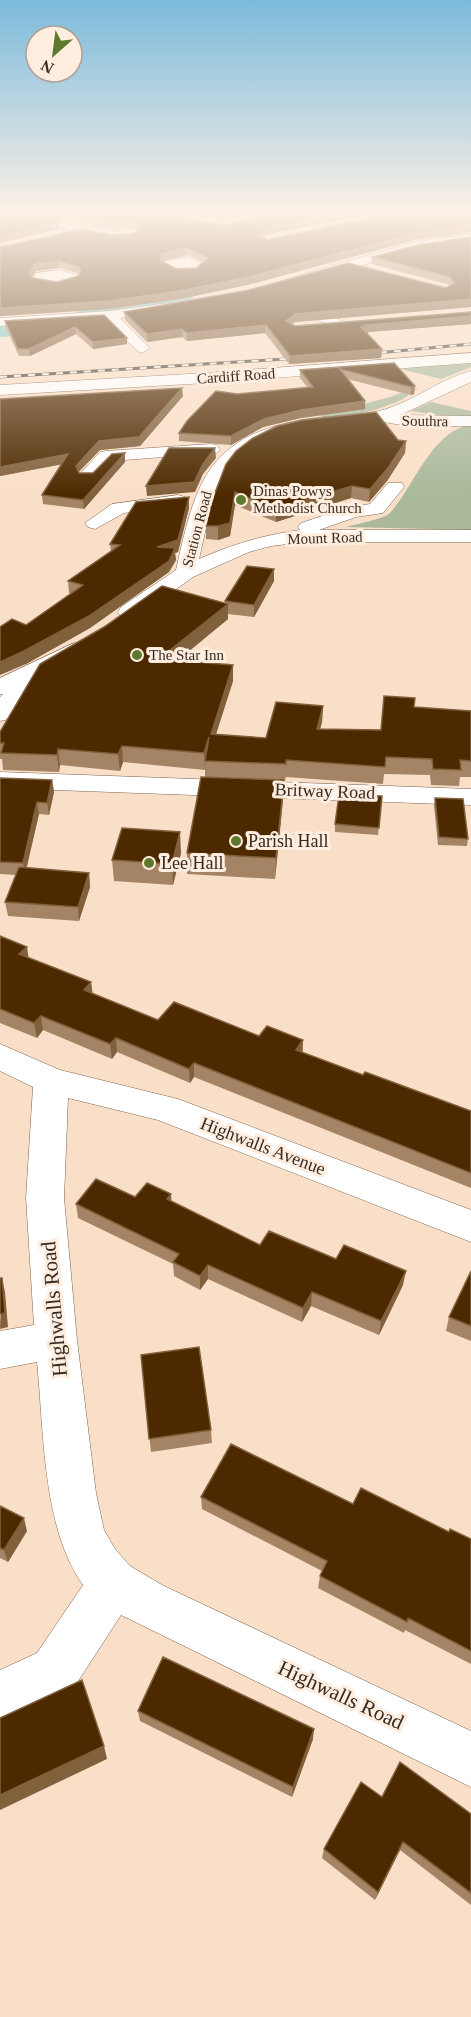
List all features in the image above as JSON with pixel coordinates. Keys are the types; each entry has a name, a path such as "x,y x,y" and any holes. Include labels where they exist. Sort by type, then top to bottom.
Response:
{"street":[{"path":"0,322 37,308"},
{"path":"63,308 78,317 158,308"},
{"path":"301,308 344,324 306,327"},
{"path":"109,315 142,348"},
{"name":"Cardiff Road","path":"0,390 206,378 471,358"},
{"name":"Station Road","path":"117,621 186,573 202,500 218,467 243,444 288,428 379,416 471,376"},
{"name":"Southra","path":"379,416 395,421 413,422 471,421"},
{"path":"87,476 106,456 215,449 232,452"},
{"path":"269,540 353,512 376,509 395,487"},
{"path":"95,523 119,508 168,501 202,500"},
{"name":"Mount Road","path":"186,573 242,548 269,540 304,536 471,536"},
{"path":"0,687 30,675 89,640"},
{"path":"0,714 30,675"},
{"name":"Britway Road","path":"0,780 471,797"},
{"path":"0,1056 51,1081"},
{"name":"Highwalls Avenue","path":"51,1081 165,1108 471,1226"},
{"name":"Highwalls Road","path":"51,1081 45,1198 56,1340 73,1493 82,1537 98,1566 113,1583 144,1602 412,1729 471,1760"},
{"path":"0,1350 56,1340"},
{"path":"0,1697 55,1671 113,1583"}],"green space":[{"path":"471,362 471,367 441,379 404,370 404,368"},
{"path":"413,388 417,389 401,400 372,411 349,416 319,416 390,397"},
{"path":"431,402 471,411 471,416 445,416 411,411"},
{"path":"471,425 471,530 346,527 390,513 425,461 445,437 457,429"}],"building":[{"path":"146,308 364,308 295,314 286,321 295,326 471,312 471,316 366,325 368,326 361,327 382,349 290,356 266,325 187,333 182,329 147,334 124,312"},
{"path":"104,315 127,338 93,342 75,327 29,349 18,349 5,321"},
{"path":"394,363 415,386 411,387 340,369 365,401 301,410 264,419 231,436 179,433 187,421 216,391 237,394 313,387 300,370"},
{"path":"182,388 139,437 99,441 76,466 79,473 93,473 112,454 125,453 83,500 42,495 68,454 0,467 0,399"},
{"path":"376,412 398,440 406,441 370,489 352,486 276,509 235,492 230,523 206,526 210,506 226,464 236,451 253,438 277,426 302,420"},
{"path":"169,448 215,448 203,464 194,482 146,486"},
{"path":"189,497 178,540 157,547 175,548 169,561 89,616 0,662 0,627 12,619 26,625 83,585 68,581 120,545 110,544 136,502"},
{"path":"247,566 274,569 254,605 225,601"},
{"path":"162,586 228,604 159,659 233,665 211,734 266,738 276,702 323,706 317,729 381,730 384,696 415,698 414,707 471,711 471,761 460,760 461,770 433,769 432,759 386,757 385,767 286,760 286,764 205,761 209,737 204,753 122,746 118,754 58,749 57,755 1,753 4,743 0,743 0,732 40,664 104,627"},
{"name":"Parish Hall","path":"201,777 284,780 276,858 187,853"},
{"path":"0,778 52,780 47,803 37,802 23,863 0,862"},
{"path":"339,795 382,796 379,828 335,824"},
{"path":"435,798 463,799 468,839 439,837"},
{"path":"122,828 180,832 172,864 112,860"},
{"path":"19,867 89,873 78,907 5,902"},
{"path":"0,936 27,947 19,954 91,982 84,990 158,1020 174,1002 259,1036 267,1026 303,1040 296,1050 363,1075 365,1072 471,1111 471,1173 194,1063 189,1069 116,1038 110,1044 41,1016 34,1023 0,1009"},
{"path":"96,1179 135,1197 147,1183 171,1194 167,1199 260,1245 269,1231 336,1259 344,1245 406,1271 381,1321 312,1292 303,1308 208,1265 200,1276 173,1262 179,1254 76,1204"},
{"path":"471,1271 471,1326 449,1317"},
{"path":"0,1278 2,1278 5,1313 0,1314"},
{"path":"199,1347 211,1430 149,1439 141,1355"},
{"path":"231,1444 353,1504 361,1488 449,1532 450,1529 471,1539 471,1651 408,1618 407,1622 320,1576 327,1561 201,1497"},
{"path":"0,1506 24,1518 4,1550 0,1548"},
{"path":"163,1657 314,1729 293,1787 138,1711"},
{"path":"82,1680 104,1746 0,1795 0,1718"},
{"path":"400,1762 471,1814 471,1893 403,1842 378,1892 324,1849 361,1782 382,1797"}],"waterway":[{"path":"0,329 73,324 106,308"}],"railway":[{"path":"366,354 471,344"},
{"path":"0,377 301,358"}],"place":[{"name":"Dinas Powys Methodist Church","path":"241,500"},
{"name":"The Star Inn","path":"137,655"},
{"name":"Parish Hall","path":"236,841"},
{"name":"Lee Hall","path":"149,863"}]}
